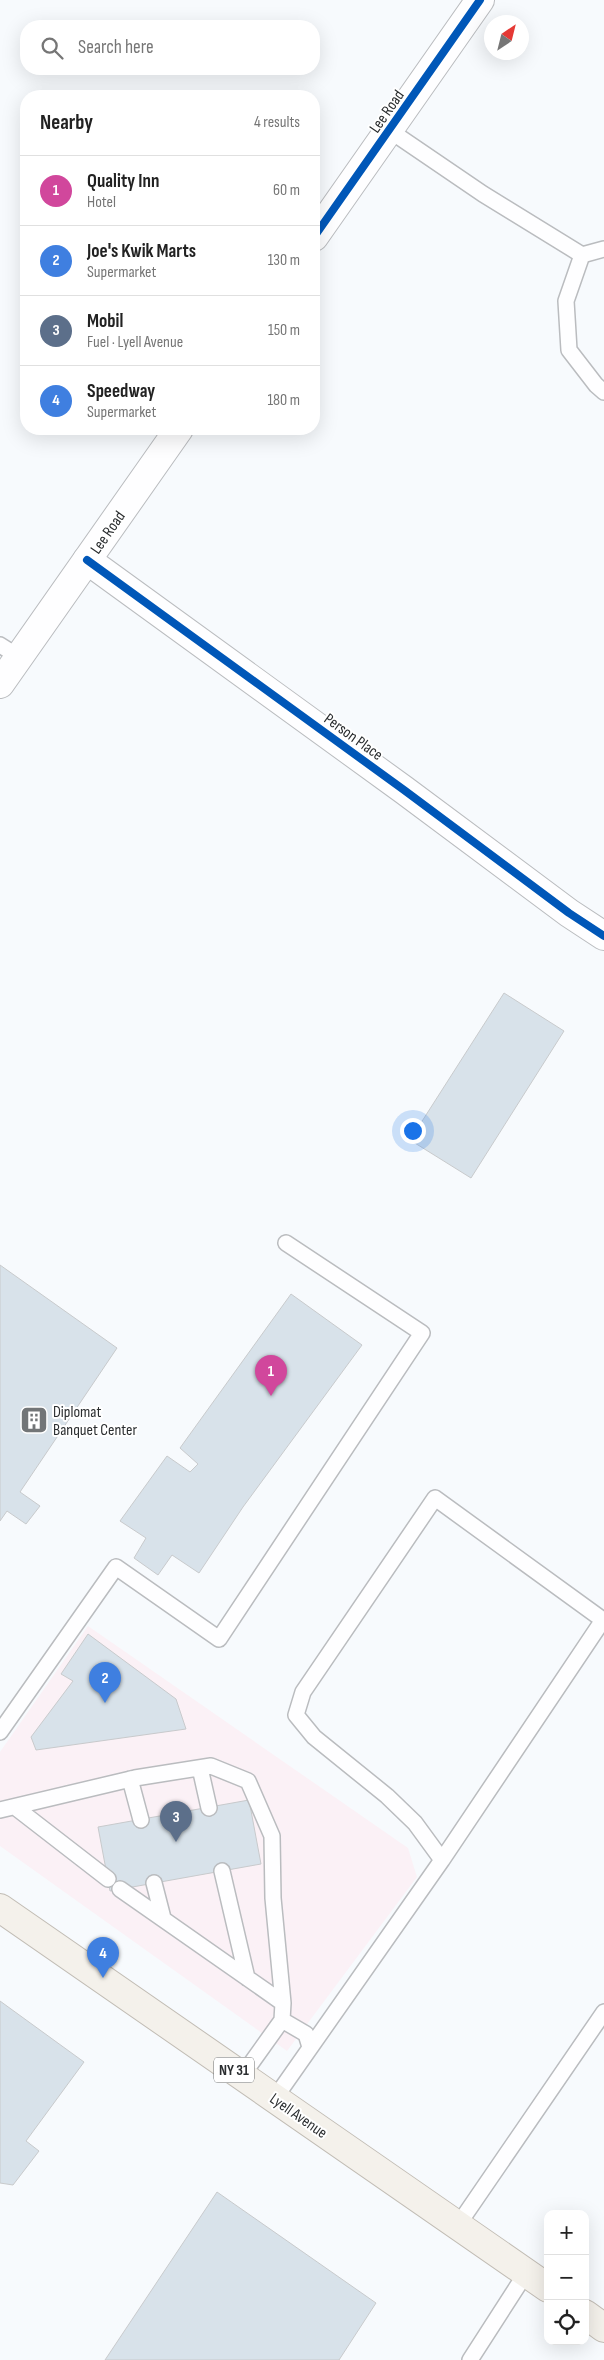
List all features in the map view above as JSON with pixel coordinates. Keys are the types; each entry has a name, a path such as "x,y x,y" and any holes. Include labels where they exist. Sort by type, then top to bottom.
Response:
{"main road":[{"name":"Lyell Avenue","path":"0,1908 537,2280"},
{"path":"589,2317 604,2328"}],"street":[{"name":"Lee Road","path":"320,228 480,0"},
{"name":"Lee Road","path":"0,684 9,651 87,560 175,435"},
{"name":"Person Place","path":"87,560 404,790 569,913 604,936"}],"lane":[{"path":"389,130 483,194 582,255 604,249"},
{"path":"582,255 566,300 569,350 596,385 604,392"},
{"path":"0,1732 116,1567 219,1639 422,1333 286,1243"},
{"path":"275,2098 442,1860 603,1620 435,1498 303,1692 296,1714 314,1737 387,1796 415,1823 442,1860"},
{"path":"7,1808 130,1779 210,1766 248,1781 272,1836 273,1898 283,2003 282,2020 242,2076"},
{"path":"200,1768 209,1808"},
{"path":"130,1779 141,1820"},
{"path":"7,1808 108,1879"},
{"path":"222,1871 247,1978"},
{"path":"154,1883 163,1918"},
{"path":"120,1889 283,2003"},
{"path":"458,2225 604,2012"},
{"path":"282,2020 306,2034 310,2047"},
{"path":"470,2360 537,2280"}],"shaded area":[{"path":"88,1626 408,1848 417,1877 287,2051 0,1846 0,1752"}],"building":[{"path":"504,993 564,1031 471,1178 410,1140"},
{"name":"Diplomat Banquet Center","path":"0,1265 117,1348 20,1492 40,1506 26,1524 7,1511 0,1521"},
{"path":"291,1294 362,1345 243,1507 199,1573 172,1555 158,1575 134,1558 146,1538 120,1521 167,1456 190,1472 198,1464 180,1448"},
{"path":"88,1634 176,1699 186,1729 36,1750 31,1737 73,1681 61,1674"},
{"path":"249,1800 261,1864 110,1891 98,1827"},
{"path":"0,2001 84,2062 26,2141 39,2151 13,2185 0,2183"},
{"path":"217,2192 376,2303 339,2360 105,2360"}],"cycle path":[{"path":"320,228 480,0"},
{"path":"87,560 404,790 569,913 604,936"}],"place":[{"name":"Quality Inn","path":"271,1396"},
{"name":"Diplomat Banquet Center","path":"34,1420"},
{"name":"Joe's Kwik Marts","path":"105,1703"},
{"name":"Mobil","path":"176,1842"},
{"name":"Speedway","path":"103,1978"}]}
